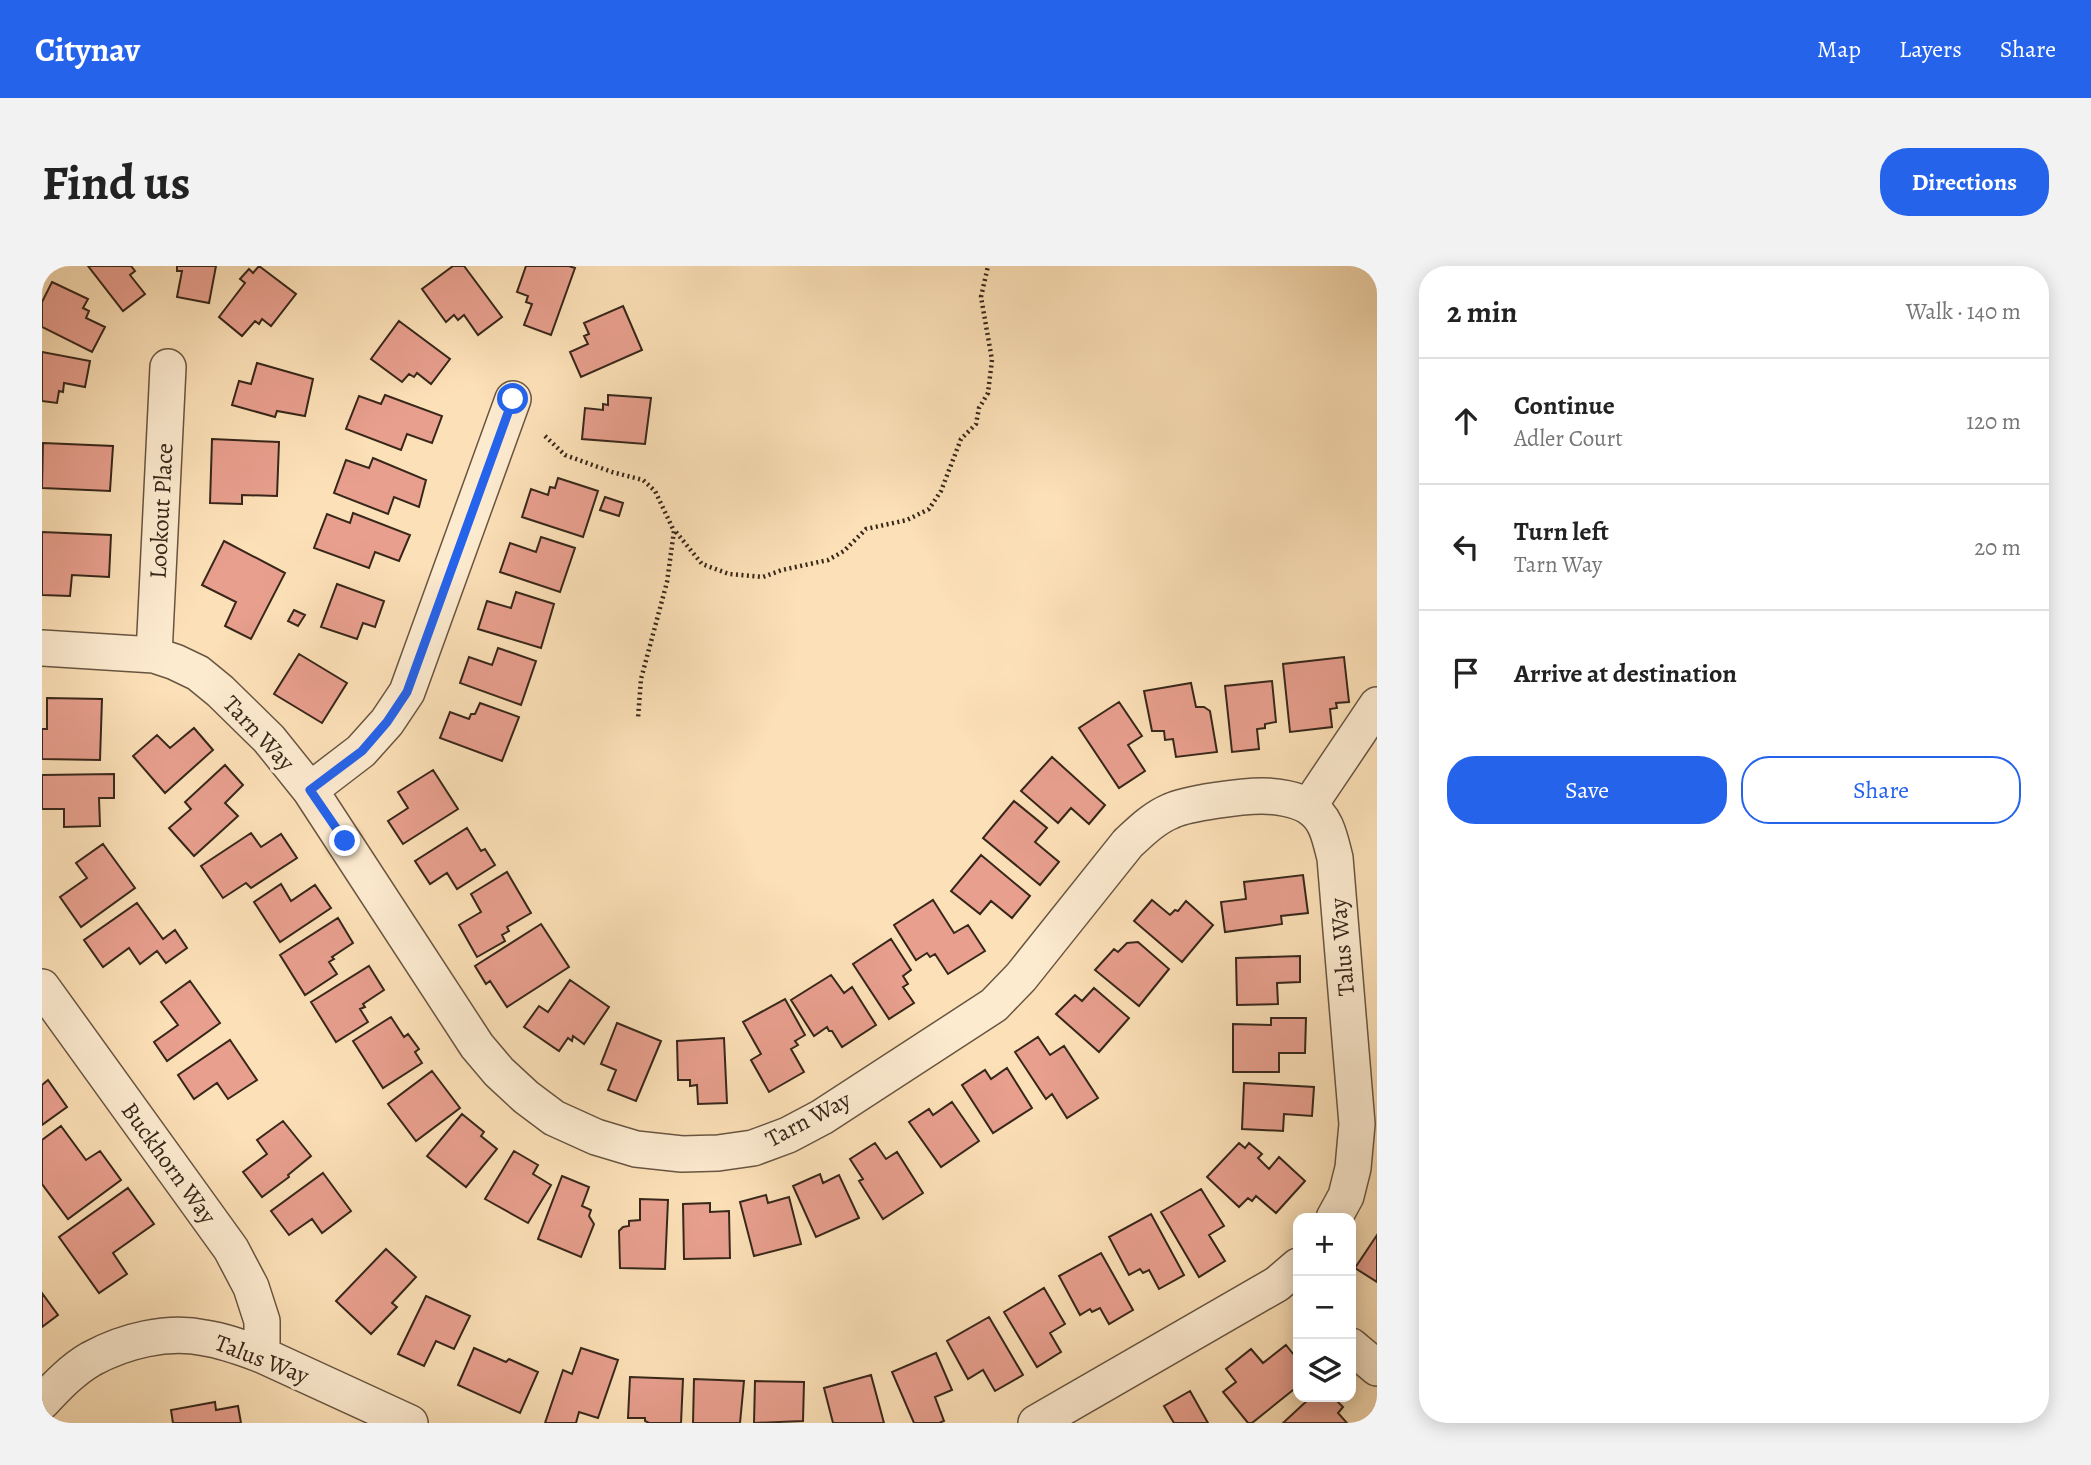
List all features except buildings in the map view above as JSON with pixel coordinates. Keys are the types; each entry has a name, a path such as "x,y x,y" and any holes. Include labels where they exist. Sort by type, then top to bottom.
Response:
{"street":[{"name":"Lookout Place","path":"154,655 168,367"},
{"path":"310,790 362,751 387,722 407,692 513,399"},
{"name":"Tarn Way","path":"42,648 154,655 198,673 220,691 269,739 310,790 477,1046 499,1072 554,1118 596,1137 636,1149 682,1154 752,1148 788,1135 821,1116 994,1005 1021,977 1128,843 1148,824 1172,810 1261,796 1283,798 1309,807"},
{"path":"1309,807 1377,705"},
{"name":"Talus Way","path":"1309,807 1326,824 1335,858 1357,1124 1353,1168 1346,1196 1337,1213"},
{"name":"Buckhorn Way","path":"42,987 231,1249 251,1287 262,1321 262,1354"},
{"path":"1036,1423 1291,1284"},
{"name":"Talus Way","path":"42,1402 62,1380 90,1360 150,1337 178,1335 203,1337 262,1354 410,1423"},
{"path":"1356,1350 1377,1368"}],"path":[{"path":"676,532 702,564 730,574 763,577 828,560 844,551 866,529 907,520 929,509 941,491 961,439 976,424 979,408 988,393 992,360 981,297 988,266"},
{"path":"545,436 565,455 643,480 654,491 674,531 667,582 641,679 638,718"}],"route":[{"path":"345,841 310,790 362,751 387,722 407,692 513,399"}]}
